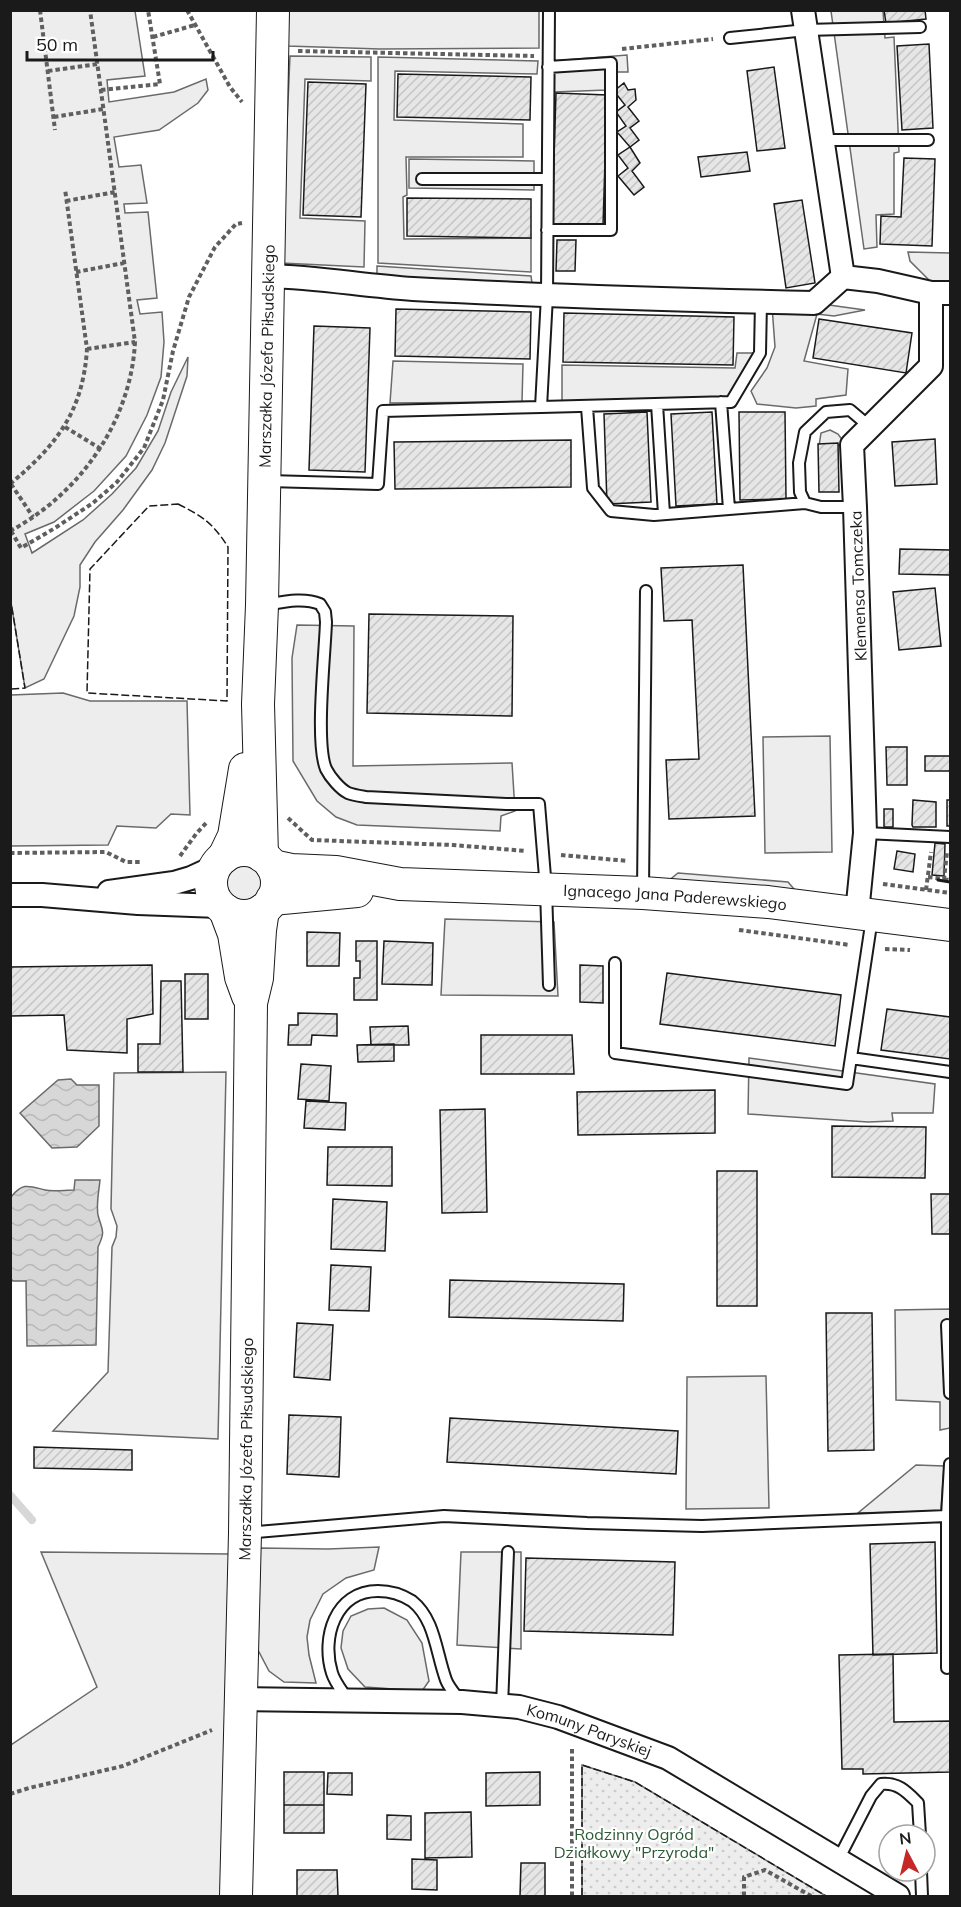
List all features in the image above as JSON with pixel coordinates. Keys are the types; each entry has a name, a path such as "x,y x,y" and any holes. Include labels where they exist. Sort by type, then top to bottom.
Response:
{"street":[{"name":"Marszałka Józefa Piłsudskiego","path":"267,861 258,704 262,605 273,10"},
{"path":"804,20 843,277"},
{"path":"268,276 302,277 371,286 547,296 814,303 843,277"},
{"path":"843,277 941,293"},
{"name":"Klemensa Tomczeka","path":"864,914 865,833 852,445 931,366 941,293"},
{"name":"Marszałka Józefa Piłsudskiego","path":"219,862 234,836 258,704"},
{"path":"72,896 174,883 191,878 230,853 243,850 291,870 336,872 400,884"},
{"path":"251,1003 257,978 260,930 268,904 275,893 276,879 267,861"},
{"path":"219,862 212,873 211,887 234,934 241,977 251,1003"},
{"path":"10,895 72,896 222,908 237,916 244,916 258,913 268,904 309,894 344,893 400,884"},
{"name":"Ignacego Jana Paderewskiego","path":"400,884 643,893 768,902 951,925"},
{"name":"Marszałka Józefa Piłsudskiego","path":"236,1896 239,1699 245,1533 251,1003"},
{"name":"Komuny Paryskiej","path":"239,1699 462,1702 519,1707 572,1721 668,1758 898,1896"}],"lane":[{"path":"541,407 547,296 549,10"},
{"path":"730,38 804,20 920,27"},
{"path":"548,62 611,63 611,230 548,230"},
{"path":"822,140 928,140"},
{"path":"422,179 548,179"},
{"path":"264,481 378,484 383,411 731,402 760,353 761,302"},
{"path":"721,402 729,509"},
{"path":"657,404 664,514"},
{"path":"587,406 593,488 611,511 654,515 805,503 821,507 855,507"},
{"path":"805,503 800,492 799,463 805,432 826,412 850,410 870,427"},
{"path":"643,893 646,591"},
{"path":"262,605 312,600 320,604 325,612 322,746 326,768 334,781 347,793 366,797 539,804 546,889 549,985"},
{"path":"865,833 950,837"},
{"path":"615,963 615,1053 847,1084 867,948 864,914"},
{"path":"851,1058 951,1072"},
{"path":"947,1324 951,1394"},
{"path":"947,1668 947,1516 951,1464"},
{"path":"245,1533 444,1516 702,1526 947,1516"},
{"path":"502,1706 508,1552"},
{"path":"348,1700 332,1673 329,1639 333,1622 341,1607 355,1595 379,1591 403,1595 426,1616 447,1682 462,1702"},
{"path":"838,1860 871,1796 881,1784 890,1783 904,1788 918,1803 919,1823"}],"path":[{"path":"40,10 55,130"},
{"path":"90,10 135,342 134,364 129,386 117,418 101,449 65,491 33,517 11,531 21,548 93,503 117,482 144,448 163,400 173,351 189,297 215,247 236,224 245,222"},
{"path":"101,90 160,84 148,10"},
{"path":"187,10 230,87 243,104"},
{"path":"153,38 195,25"},
{"path":"616,50 730,38"},
{"path":"292,51 548,62"},
{"path":"48,71 98,64"},
{"path":"54,117 104,109"},
{"path":"33,517 11,484 41,456 65,427 75,406 87,349 65,189"},
{"path":"66,201 115,192"},
{"path":"76,272 124,263"},
{"path":"87,349 135,342"},
{"path":"65,427 101,449"},
{"path":"285,816 312,840 320,841"},
{"path":"177,859 196,834 212,819"},
{"path":"926,890 932,836"},
{"path":"944,879 950,837"},
{"path":"10,853 106,852 126,862"},
{"path":"928,877 951,880"},
{"path":"738,930 867,948 916,951"},
{"path":"572,1721 572,1896"},
{"path":"10,1794 123,1766 213,1730"},
{"path":"744,1896 744,1877 765,1870 811,1896"}],"shaded area":[{"path":"10,11 135,11 145,76 107,80 109,102 174,92 206,79 208,90 198,103 159,130 114,137 119,167 141,165 147,203 124,204 125,213 148,212 157,298 137,300 140,314 162,312 164,342 161,377 147,415 126,456 94,491 54,522 25,534 32,553 83,520 136,468 158,431 171,392 188,357 187,376 165,443 152,470 123,510 95,542 80,565 80,587 74,616 44,679 25,688 10,596"},
{"path":"289,11 539,11 539,48 380,49 287,46"},
{"path":"831,11 883,11 885,38 894,37 899,152 894,153 894,214 876,215 877,247 864,249"},
{"path":"627,55 628,72 616,72 607,90 554,92 553,61"},
{"path":"290,56 371,57 371,81 305,79 300,218 365,221 364,267 281,263"},
{"path":"378,57 538,61 537,74 395,71 394,120 523,124 523,157 406,157 407,195 403,197 404,239 531,238 531,272 378,263"},
{"path":"409,159 534,161 534,190 409,188"},
{"path":"908,252 950,253 950,287 936,287 910,261"},
{"path":"377,266 531,276 533,291 377,281"},
{"path":"829,305 865,310 834,316 817,314 804,361 848,369 846,395 816,399 816,406 796,408 757,404 751,391 767,368 775,347 772,306 820,307"},
{"path":"737,353 755,353 727,398 562,401 562,365 735,368"},
{"path":"393,361 523,364 522,402 390,403"},
{"path":"830,430 838,434 846,445 844,498 841,445 819,446 821,433"},
{"path":"297,625 354,626 353,766 512,763 515,811 501,816 500,831 357,825 336,817 317,801 293,761 292,658"},
{"path":"63,693 90,701 187,701 190,815 171,814 156,828 117,826 108,845 11,846 11,695"},
{"path":"830,736 832,852 765,853 763,737"},
{"path":"244,866 257,871 262,884 257,897 244,902 231,897 226,884 231,871"},
{"path":"678,873 788,882 800,896 667,882"},
{"path":"445,919 554,922 558,996 441,995"},
{"path":"749,1058 935,1084 933,1113 892,1113 893,1121 868,1122 748,1114"},
{"path":"226,1072 218,1439 53,1431 108,1372 112,1247 117,1226 111,1209 114,1073"},
{"path":"950,1309 950,1428 940,1430 940,1402 896,1400 895,1310"},
{"path":"766,1376 769,1508 686,1509 687,1377"},
{"path":"916,1465 944,1466 941,1511 858,1513"},
{"path":"379,1547 374,1570 346,1578 323,1594 310,1620 307,1637 316,1683 284,1682 269,1671 258,1650 260,1548"},
{"path":"41,1552 229,1554 223,1896 11,1896 11,1745 97,1687"},
{"path":"461,1552 521,1552 521,1649 457,1645"},
{"path":"384,1608 407,1620 422,1643 429,1681 422,1691 365,1687 348,1669 341,1648 343,1631 351,1616 368,1609"}],"green space":[{"name":"Rodzinny Ogród Działkowy \"Przyroda\"","path":"582,1765 635,1782 826,1896 582,1896"}],"water":[{"path":"71,1079 77,1085 99,1085 99,1126 77,1147 52,1148 20,1113 58,1080"},
{"path":"75,1180 100,1180 97,1211 103,1234 98,1247 96,1345 27,1346 26,1281 11,1279 11,1197 26,1186 52,1191 74,1190"}],"building":[{"path":"884,10 925,10 926,19 886,23"},
{"path":"929,44 933,128 902,130 897,46"},
{"path":"774,67 785,148 757,151 747,71"},
{"path":"398,74 531,77 530,120 397,117"},
{"path":"308,82 366,84 361,217 303,215"},
{"path":"624,83 628,90 635,89 636,100 628,107 639,121 630,128 639,140 630,147 617,132 626,126 616,112 625,105 614,91"},
{"path":"556,93 607,95 603,226 552,224"},
{"path":"630,147 640,163 632,171 644,187 634,195 618,176 628,168 618,155"},
{"path":"747,152 750,171 701,177 698,157"},
{"path":"904,158 935,159 932,246 880,244 881,216 901,217"},
{"path":"407,198 531,199 531,238 407,236"},
{"path":"802,200 815,283 786,288 774,204"},
{"path":"557,240 576,240 575,271 556,271"},
{"path":"396,309 531,312 530,359 395,356"},
{"path":"564,313 734,317 733,365 563,362"},
{"path":"819,319 912,333 906,373 813,358"},
{"path":"314,326 370,328 365,472 309,470"},
{"path":"647,412 651,502 607,504 604,414"},
{"path":"712,412 717,504 676,506 671,414"},
{"path":"739,412 785,412 786,499 740,500"},
{"path":"935,439 937,484 895,486 892,442"},
{"path":"571,440 571,487 395,489 394,442"},
{"path":"838,443 839,492 819,492 818,444"},
{"path":"900,549 950,550 950,575 899,574"},
{"path":"743,565 755,816 669,819 666,760 699,759 692,620 664,621 661,568"},
{"path":"935,588 941,646 899,650 893,592"},
{"path":"369,614 513,616 512,716 367,713"},
{"path":"886,747 907,747 907,785 887,785"},
{"path":"925,756 950,756 950,771 925,771"},
{"path":"913,800 936,802 936,827 913,827"},
{"path":"947,800 950,800 950,826 947,826"},
{"path":"884,809 893,809 893,827 884,827"},
{"path":"935,843 945,844 944,876 932,875"},
{"path":"897,851 915,854 913,872 894,869"},
{"path":"307,932 340,933 339,966 307,966"},
{"path":"356,941 377,941 377,1000 354,1000 354,978 360,978 360,961 356,961"},
{"path":"384,941 433,943 432,985 382,984"},
{"path":"152,965 153,1014 127,1019 127,1053 67,1050 64,1015 10,1016 10,967"},
{"path":"580,965 603,966 603,1003 580,1002"},
{"path":"667,973 841,995 835,1046 660,1024"},
{"path":"185,974 208,974 208,1019 185,1019"},
{"path":"161,981 181,981 183,1072 138,1072 138,1044 160,1044"},
{"path":"887,1009 950,1017 950,1059 881,1050"},
{"path":"298,1013 337,1014 337,1036 312,1035 311,1045 288,1045 289,1025 298,1025"},
{"path":"408,1026 409,1045 371,1045 370,1027"},
{"path":"481,1035 572,1035 574,1074 481,1074"},
{"path":"394,1044 394,1061 358,1062 357,1045"},
{"path":"301,1064 331,1066 329,1101 298,1099"},
{"path":"715,1090 715,1133 578,1135 577,1092"},
{"path":"306,1101 346,1103 345,1130 304,1128"},
{"path":"485,1109 487,1212 442,1213 440,1110"},
{"path":"832,1126 926,1127 925,1178 832,1177"},
{"path":"328,1147 392,1147 392,1186 327,1185"},
{"path":"717,1171 757,1171 757,1306 717,1306"},
{"path":"931,1194 950,1194 950,1234 932,1234"},
{"path":"333,1199 387,1202 385,1251 331,1249"},
{"path":"331,1265 371,1267 369,1311 329,1310"},
{"path":"450,1280 624,1284 623,1321 449,1317"},
{"path":"826,1313 872,1313 874,1450 828,1451"},
{"path":"297,1323 333,1325 330,1380 294,1377"},
{"path":"289,1415 341,1417 339,1477 287,1474"},
{"path":"450,1418 678,1431 676,1474 447,1462"},
{"path":"34,1447 132,1450 132,1470 34,1468"},
{"path":"935,1542 937,1653 873,1655 870,1544"},
{"path":"526,1558 675,1562 673,1635 524,1631"},
{"path":"893,1654 894,1722 950,1721 950,1772 863,1774 863,1769 842,1769 839,1655"},
{"path":"284,1772 324,1772 324,1805 284,1805"},
{"path":"540,1772 540,1805 486,1806 486,1773"},
{"path":"328,1773 352,1773 352,1795 327,1794"},
{"path":"284,1805 324,1805 324,1833 284,1833"},
{"path":"471,1812 472,1857 425,1858 425,1813"},
{"path":"387,1815 411,1816 411,1840 387,1839"},
{"path":"412,1859 437,1860 437,1890 412,1889"},
{"path":"521,1863 545,1863 545,1896 520,1896"},
{"path":"297,1870 337,1870 338,1896 297,1896"}],"waterway":[{"path":"10,1495 32,1520"}],"fence":[{"path":"178,504 206,521 228,547 227,701 87,693 90,569 149,506 178,504"},
{"path":"10,596 25,688 10,689"},
{"path":"582,1896 582,1765 635,1782 826,1896"}],"wall":[{"path":"938,880 950,882"}]}
